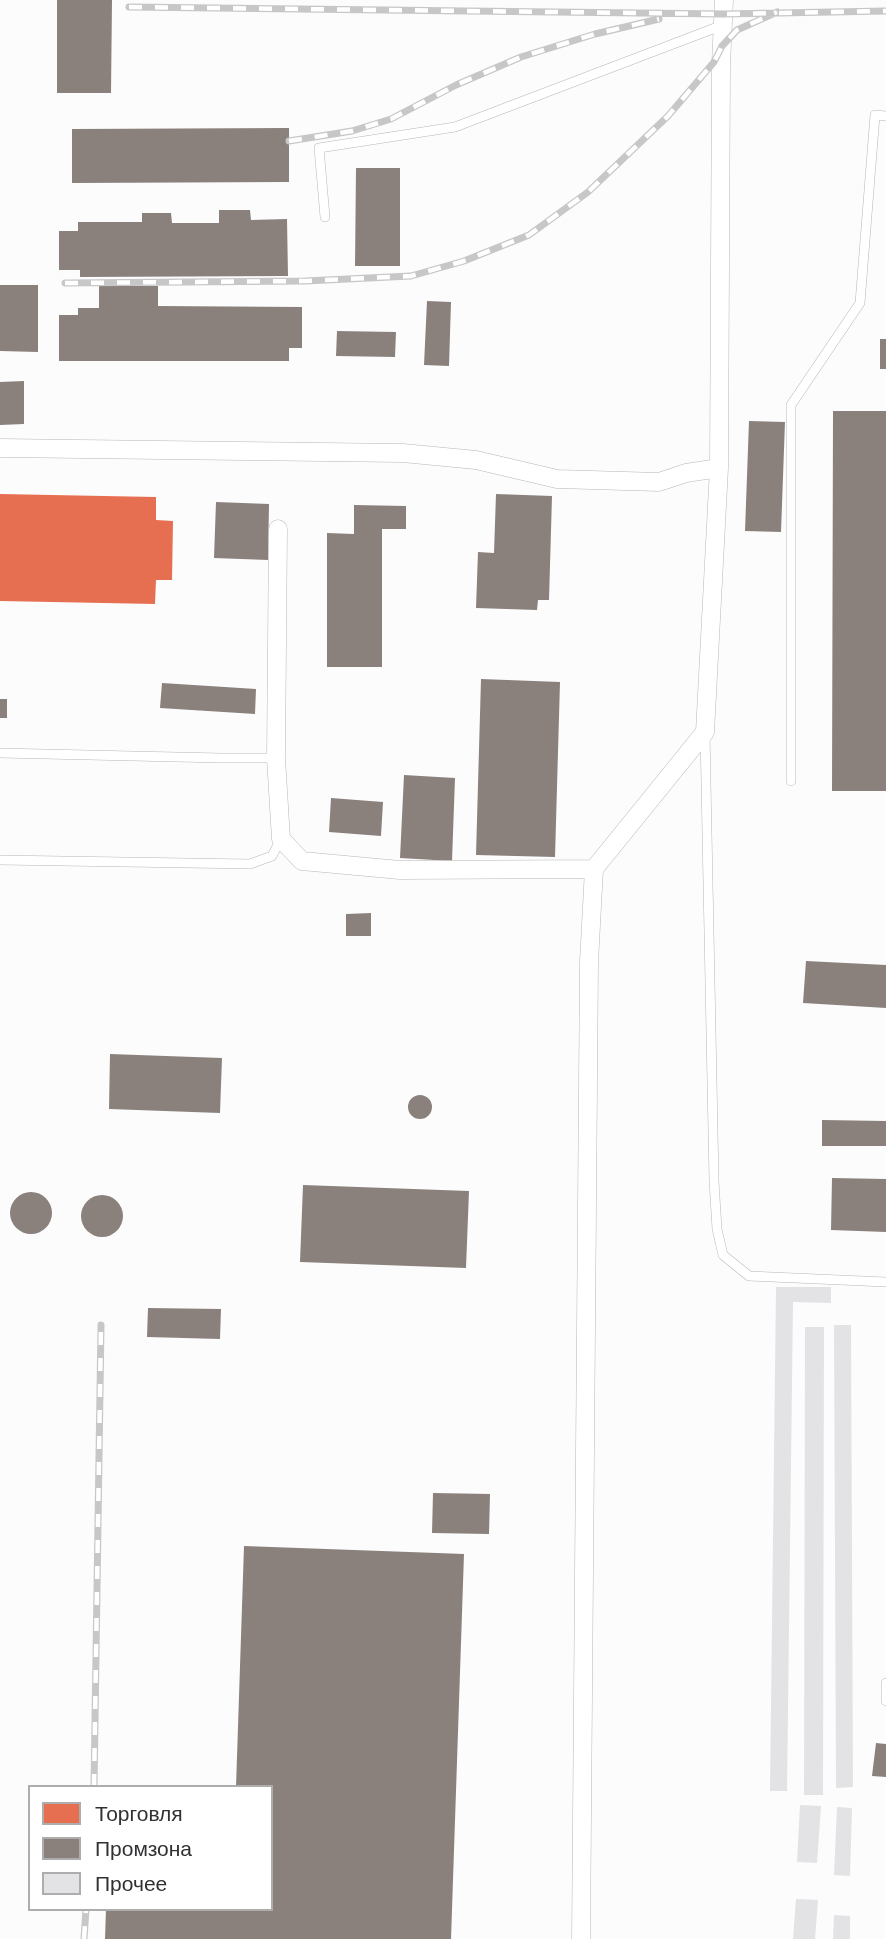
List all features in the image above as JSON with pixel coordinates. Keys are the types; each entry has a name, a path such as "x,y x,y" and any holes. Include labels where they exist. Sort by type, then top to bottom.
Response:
{"street":[{"path":"581,1939 589,976 594,869 705,732 719,468 721,64 724,0"},
{"path":"0,448 402,453 476,460 557,480 659,482 686,473 719,468"},
{"path":"278,529 276,758 281,839 302,861 375,868 594,869"}],"lane":[{"path":"325,216 319,148 455,127 723,25"},
{"path":"790,781 791,405 860,303 875,115 886,116"},
{"path":"705,732 714,1181 717,1229 723,1255 749,1276 886,1282"},
{"path":"0,753 276,758"},
{"path":"0,860 250,864 272,856 281,839"},
{"path":"886,1683 886,1701"}],"building: Торговля":[{"path":"0,494 156,497 156,520 173,521 172,580 156,580 155,604 0,601"}],"building: Промзона":[{"path":"57,0 112,0 111,93 57,93"},
{"path":"289,128 289,182 72,183 72,129"},
{"path":"356,168 400,168 400,266 355,266"},
{"path":"219,210 250,210 251,220 287,219 288,276 80,277 80,270 59,270 59,231 78,231 78,222 142,222 142,213 171,213 172,223 219,223"},
{"path":"0,285 38,285 38,352 0,351"},
{"path":"99,286 158,286 158,306 302,307 302,348 289,348 289,361 59,361 59,315 78,315 78,308 99,308"},
{"path":"427,301 451,302 449,366 424,365"},
{"path":"337,331 396,332 395,357 336,356"},
{"path":"880,339 886,339 886,369 880,369"},
{"path":"24,381 24,424 0,425 0,382"},
{"path":"833,411 886,411 886,791 832,791"},
{"path":"749,421 785,422 781,532 745,531"},
{"path":"496,494 552,496 549,600 538,600 537,610 476,608 478,552 494,553"},
{"path":"216,502 269,504 268,560 214,558"},
{"path":"354,505 406,506 406,529 382,529 382,667 327,667 327,533 354,534"},
{"path":"481,679 560,682 555,857 476,855"},
{"path":"162,683 256,689 255,714 160,708"},
{"path":"0,699 7,699 7,718 0,718"},
{"path":"404,775 455,778 452,861 400,858"},
{"path":"331,798 383,802 381,836 329,832"},
{"path":"371,913 371,936 346,936 346,914"},
{"path":"806,961 886,965 886,1008 803,1003"},
{"path":"110,1054 222,1058 220,1113 109,1109"},
{"path":"420,1095 429,1098 432,1107 429,1116 420,1119 411,1116 408,1107 411,1098"},
{"path":"822,1120 886,1121 886,1146 822,1146"},
{"path":"832,1178 886,1179 886,1232 831,1230"},
{"path":"303,1185 469,1191 466,1268 300,1262"},
{"path":"31,1192 46,1198 52,1213 46,1228 31,1234 16,1228 10,1213 16,1198"},
{"path":"102,1195 117,1201 123,1216 117,1231 102,1237 87,1231 81,1216 87,1201"},
{"path":"148,1308 221,1309 220,1339 147,1337"},
{"path":"433,1493 490,1494 489,1534 432,1533"},
{"path":"244,1546 464,1554 451,1939 105,1939 106,1911 273,1911 273,1785 236,1785"},
{"path":"876,1743 886,1744 886,1777 872,1776"}],"building: Прочее":[{"path":"776,1287 831,1287 831,1303 793,1302 787,1791 770,1791"},
{"path":"834,1325 851,1325 853,1787 836,1788"},
{"path":"805,1327 824,1327 823,1795 804,1795"},
{"path":"800,1805 821,1806 817,1863 797,1862"},
{"path":"837,1807 852,1808 850,1876 834,1875"},
{"path":"796,1899 818,1900 815,1939 793,1939"},
{"path":"834,1915 850,1916 850,1939 833,1939"}],"railway":[{"path":"129,7 724,14 886,11"},
{"path":"65,283 305,281 411,276 464,261 529,235 588,192 668,116 737,30 777,12"},
{"path":"289,141 352,131 391,119 456,85 521,57 595,34 659,19"},
{"path":"94,1785 101,1325"},
{"path":"84,1939 86,1911"}]}
